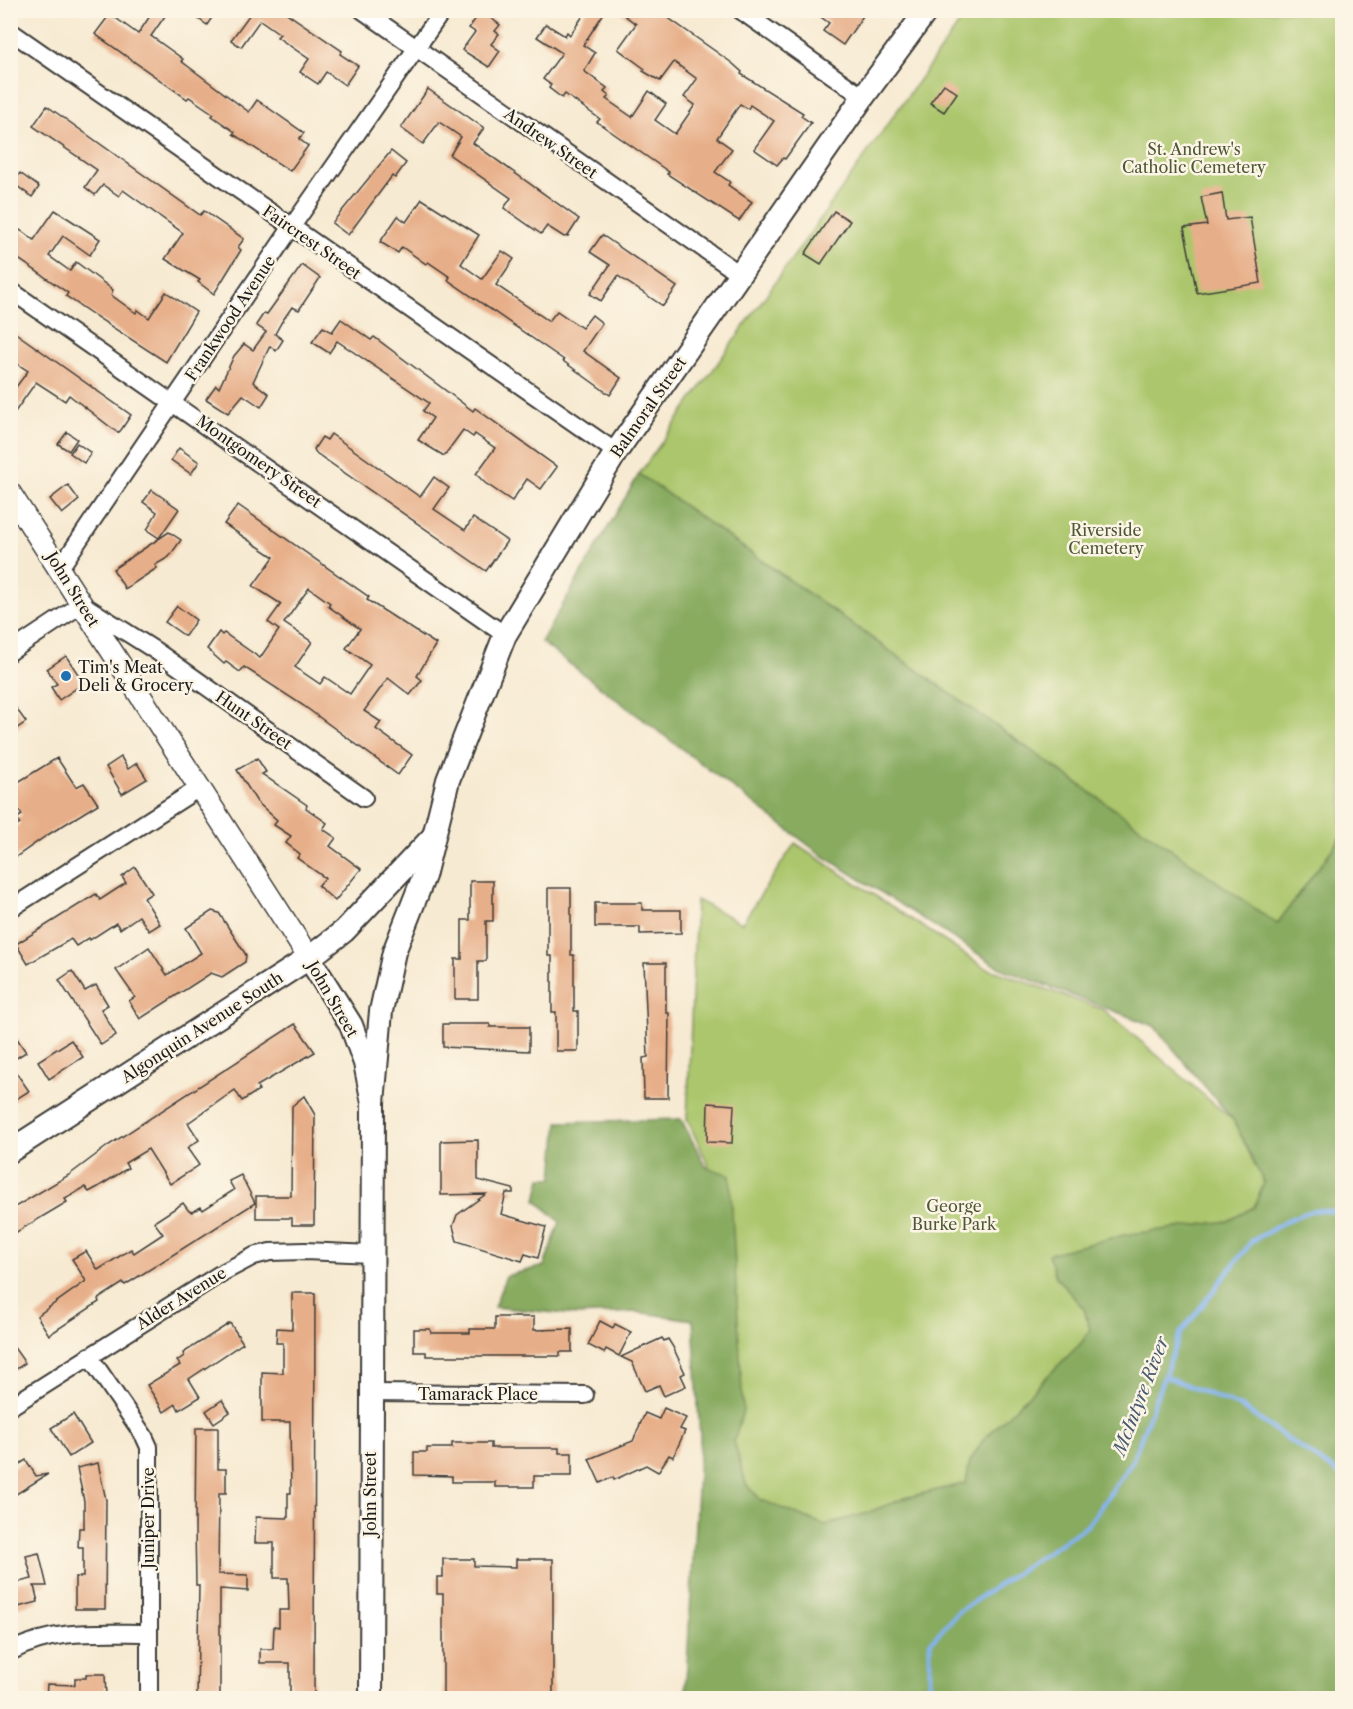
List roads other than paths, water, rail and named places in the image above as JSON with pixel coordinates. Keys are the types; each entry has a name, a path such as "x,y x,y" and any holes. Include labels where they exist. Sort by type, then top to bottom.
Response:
{"main road":[{"name":"Balmoral Street","path":"373,1104 384,988 394,952 424,876 448,780 505,635 616,452 863,97 927,10"},
{"name":"Algonquin Avenue South","path":"10,1151 309,958 344,931 432,838"},
{"name":"John Street","path":"309,958 351,1025 365,1063 373,1104 370,1393 371,1698"}],"street":[{"name":"Andrew Street","path":"362,10 741,275"},
{"name":"Frankwood Avenue","path":"60,568 291,228 443,10"},
{"path":"740,10 863,97"},
{"name":"Faircrest Street","path":"10,31 616,452"},
{"name":"Montgomery Street","path":"10,290 174,402 505,635"},
{"name":"John Street","path":"10,494 60,568 309,958"},
{"path":"10,652 82,604"},
{"name":"Hunt Street","path":"82,604 156,651 364,798"},
{"path":"10,909 199,788"},
{"name":"Alder Avenue","path":"10,1407 220,1274 254,1256 304,1251 371,1254"},
{"name":"Juniper Drive","path":"89,1356 144,1436 149,1447 149,1698"},
{"name":"Tamarack Place","path":"370,1393 585,1395"},
{"path":"10,1652 44,1639 72,1634 148,1633"}],"waterway":[{"name":"McIntyre River","path":"933,1698 930,1688 930,1643 958,1612 1088,1525 1132,1462 1180,1334 1252,1241 1292,1218 1314,1210 1342,1212"},
{"path":"1164,1376 1241,1407 1342,1476"}],"place":[{"name":"Tim's Meat Deli & Grocery","path":"66,676"}],"park label":[{"name":"St. Andrew's Catholic Cemetery","path":"1194,158"},
{"name":"Riverside Cemetery","path":"1106,539"},
{"name":"George Burke Park","path":"954,1215"}]}
